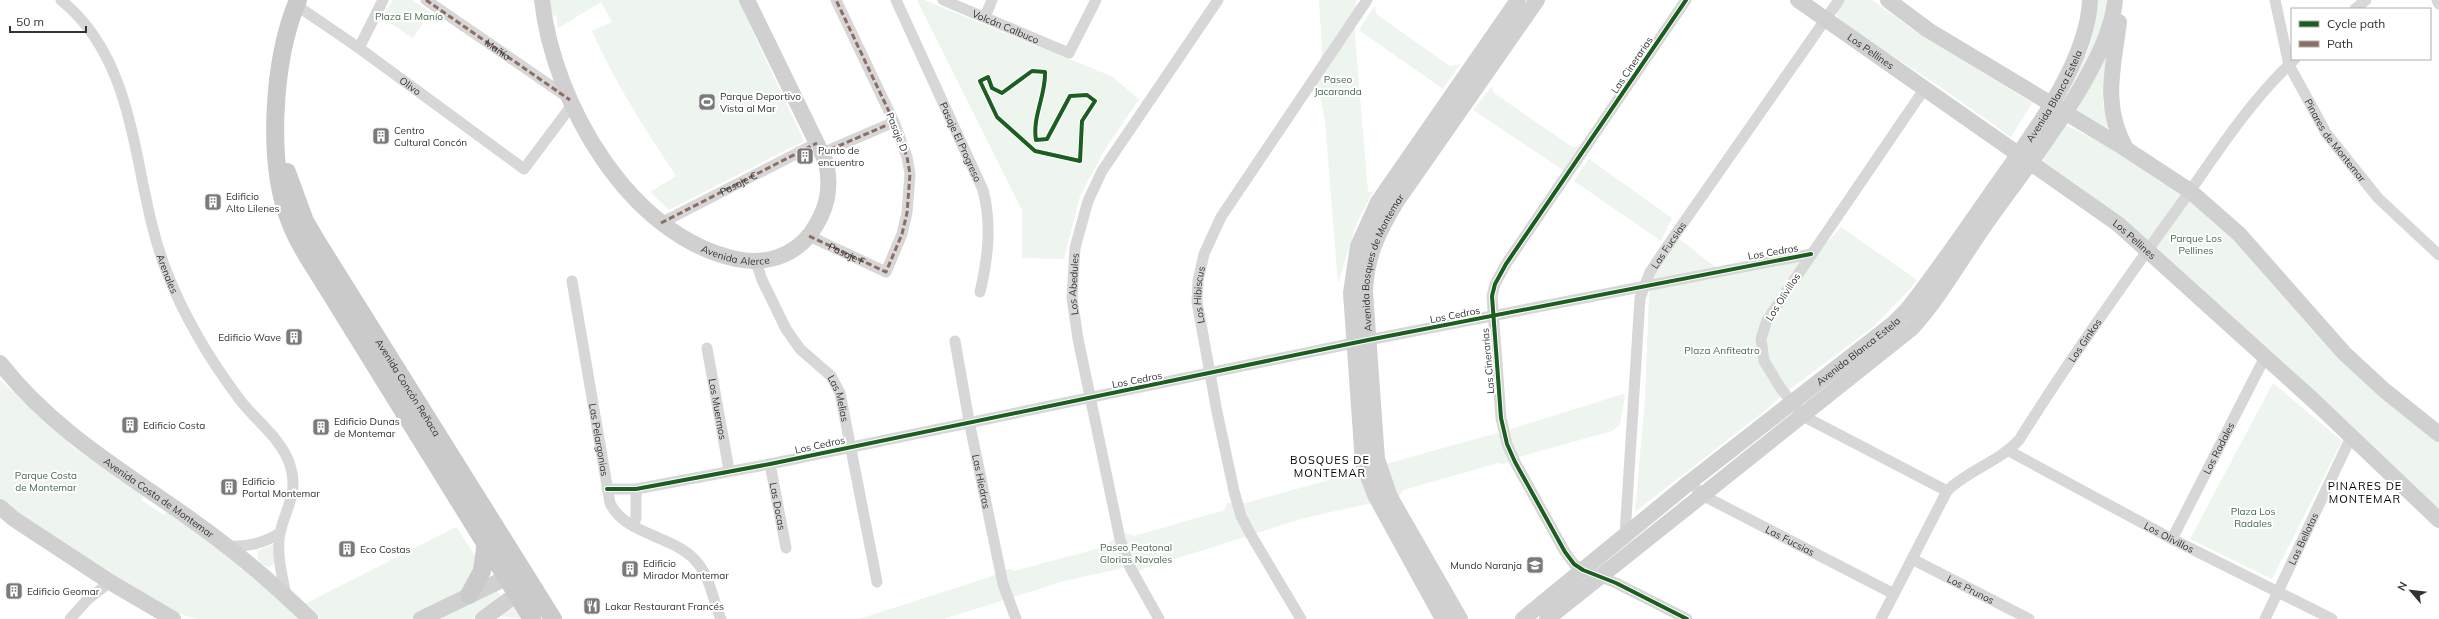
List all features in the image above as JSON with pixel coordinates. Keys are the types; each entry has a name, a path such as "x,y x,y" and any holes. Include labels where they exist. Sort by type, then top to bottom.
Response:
{"main road":[{"name":"Avenida Concón Reñaca","path":"297,2 285,40 278,72 276,112 277,149 285,208 301,245 508,577 522,586 532,619"},
{"name":"Avenida Concón Reñaca","path":"277,149 305,221 316,240 522,586 553,619"},
{"path":"469,595 482,571 486,541"}],"street":[{"name":"Arenales","path":"61,0 75,13 93,36 119,84 131,122 150,224 166,271 187,318 205,351 233,390 286,456 292,475 293,491 280,533 280,570 286,595"},
{"path":"359,48 384,0"},
{"name":"Mañío","path":"426,0 571,102"},
{"name":"Avenida Alerce","path":"542,0 550,48 571,102 590,139 615,174 661,223 702,248 730,257 756,262 774,259 785,254 795,249 809,236 824,213 828,202 828,172 819,148 747,0"},
{"name":"Pasaje D","path":"836,0 894,122 907,157 909,194 902,234 886,272"},
{"name":"Pasaje El Progreso","path":"896,0 983,190 988,210 988,240 986,268 980,292"},
{"name":"Volcán Calbuco","path":"942,0 1069,53 1096,0"},
{"path":"985,17 992,0"},
{"name":"Los Abedules","path":"1159,619 1124,551 1089,398 1072,298 1072,265 1082,216 1102,171 1218,0"},
{"name":"Los Hibiscus","path":"1301,619 1241,516 1234,491 1197,302 1200,267 1208,241 1229,204 1368,0"},
{"name":"Avenida Bosques de Montemar","path":"1443,619 1369,482 1363,463 1353,344 1352,277 1363,232 1378,202 1518,0"},
{"name":"Avenida Bosques de Montemar","path":"1460,619 1390,497 1382,479 1377,459 1368,340 1366,273 1378,231 1466,99 1537,0"},
{"name":"Las Cinerarias","path":"1686,0 1499,275 1492,296 1492,316 1501,418 1507,444 1515,462 1565,552 1574,564 1583,570 1599,576 1687,619"},
{"name":"Los Pellines","path":"1798,0 2025,157 2118,224 2265,357 2439,520"},
{"name":"Las Fucsias","path":"1625,535 1640,298 1650,272 1827,20 1839,0"},
{"path":"1888,0 1928,30 2126,149 2190,191 2239,234 2344,353 2384,390 2439,434"},
{"name":"Avenida Blanca Estela","path":"2057,108 2080,49 2090,15 2090,0"},
{"path":"2116,0 2120,15 2110,105 2118,132 2126,149"},
{"name":"Avenida Blanca Estela","path":"1547,619 1599,576 1897,342 1924,314 2057,108 2099,56 2116,0"},
{"name":"Pinares de Montemar","path":"2275,0 2291,58"},
{"path":"2356,8 2366,0"},
{"path":"2437,0 2439,4"},
{"name":"Olivo","path":"297,2 524,169 571,102"},
{"name":"Pinares de Montemar","path":"2292,62 2311,109 2342,156 2378,198 2439,255"},
{"name":"Los Ginkos","path":"1881,619 1947,491 1954,484 2009,452 2019,440 2071,359 2190,191 2236,123 2292,62"},
{"name":"Los Olivillos","path":"1925,88 1767,320 1761,339 1764,361 1792,404 1803,416 1947,491"},
{"name":"Pasaje C","path":"661,223 819,148 894,122"},
{"name":"Avenida Blanca Estela","path":"1523,619 1690,482 1894,323 1907,310 2025,157"},
{"name":"Pasaje F","path":"809,236 886,272"},
{"name":"Los Cedros","path":"607,489 636,489 729,470 770,464 969,421 1210,374 1368,340 1645,285 1811,254"},
{"name":"Las Melias","path":"756,262 786,329 800,349 831,376 840,393 877,582"},
{"name":"Las Pelargonias","path":"572,281 607,489 612,509 620,518 681,548 696,560 707,577 721,619"},
{"name":"Las Hiedras","path":"955,342 969,421 1003,584 1016,619"},
{"name":"Los Muermos","path":"707,348 729,470"},
{"name":"Los Radales","path":"2172,539 2265,357"},
{"name":"Avenida Costa de Montemar","path":"3,372 42,410 78,441 229,546 286,595 310,619"},
{"name":"Las Bellotas","path":"2265,619 2351,437"},
{"name":"Los Olivillos","path":"2009,452 2172,539 2332,619"},
{"name":"Las Docas","path":"770,464 786,548"},
{"name":"Las Fucsias","path":"1690,482 1702,495 1894,594"},
{"path":"633,525 636,518 636,489"},
{"path":"0,507 14,519 110,582 173,619"},
{"path":"229,546 246,547 264,542 280,533"},
{"name":"Los Prunos","path":"1912,559 2029,619"},
{"path":"421,619 508,577"},
{"path":"70,619 87,600 110,582"},
{"path":"483,619 522,586"}],"green space":[{"name":"Plaza El Manío","path":"393,0 412,0 430,12 413,38 382,18"},
{"name":"Parque Deportivo Vista al Mar","path":"542,0 741,0 744,13 804,141 669,210 650,192 676,176 610,69 592,31 612,22 601,2 558,28 556,15 545,21"},
{"path":"917,0 924,0 1111,76 1139,99 1104,151 1080,196 1064,259 1022,258 1022,210"},
{"name":"Paseo Jacaranda","path":"1319,0 1356,0 1355,36 1368,192 1373,192 1357,222 1338,283 1325,122 1320,95 1316,87 1322,52"},
{"path":"1842,0 1872,0 1915,31 2032,103 2011,137 1939,86 1839,22 1836,10"},
{"path":"2097,0 2106,0 2103,27 2099,40 2088,64 2067,99 2063,98 2087,52 2091,41 2094,29"},
{"path":"1375,5 1376,14 1450,66 1460,64 1443,89 1359,30"},
{"path":"2107,54 2103,104 2111,130 2077,110"},
{"path":"1492,86 1494,93 1572,147 1579,147 1563,170 1473,110"},
{"name":"Parque Los Pellines","path":"2064,124 2141,163 2219,223 2439,441 2439,510 2038,160"},
{"path":"1589,159 1672,218 1661,241 1574,181"},
{"name":"Plaza Anfiteatro","path":"1841,227 1917,280 1913,286 1872,328 1786,392 1767,409 1635,512 1645,399 1649,294 1654,269 1678,238 1727,276 1812,259"},
{"name":"Parque Costa de Montemar","path":"0,380 74,448 145,494 141,500 164,515 168,511 213,544 291,611 456,527 477,558 475,598 496,589 501,596 473,619 196,619 180,614 122,581 0,500"},
{"name":"Plaza Los Radales","path":"2273,383 2342,441 2272,579 2190,539"},
{"name":"Paseo Peatonal Glorias Navales","path":"1623,394 1625,396 1620,425 1612,431 1519,457 1504,464 1498,463 1403,490 1399,497 1304,518 1137,571 1123,568 1064,581 944,619 859,619 987,578 1008,569 1014,571 1107,546 1111,541 1126,533 1134,536 1225,510 1227,503 1246,503 1508,430"},
{"path":"276,543 276,562 269,567 261,564 257,557 259,550"},
{"path":"513,602 523,619 494,615"}],"marked path":[{"path":"426,0 570,100"},
{"path":"809,236 886,272 902,234 907,213 910,174 907,157 894,122 836,0"},
{"path":"822,153 894,122"},
{"path":"661,223 817,143"}],"cycle path":[{"path":"1686,0 1506,264 1495,284 1492,296 1501,418 1507,444 1515,462 1565,552 1574,564 1583,570 1616,583 1687,619"},
{"path":"1032,71 1045,72 1045,81 1037,114 1035,131 1036,140 1047,139 1070,96 1087,95 1095,101 1082,121 1080,161 1035,151 997,117 980,81 988,77 992,88 1002,93 1032,71"},
{"path":"607,489 636,489 770,464 1368,340 1811,254"}],"place":[{"name":"Parque Deportivo Vista al Mar","path":"707,102"},
{"name":"Centro Cultural Concón","path":"381,136"},
{"name":"Punto de encuentro","path":"805,156"},
{"name":"Edificio Alto Lilenes","path":"213,202"},
{"name":"Edificio Wave","path":"294,337"},
{"name":"Edificio Costa","path":"130,425"},
{"name":"Edificio Dunas de Montemar","path":"321,427"},
{"name":"Edificio Portal Montemar","path":"229,487"},
{"name":"Eco Costas","path":"347,549"},
{"name":"Mundo Naranja","path":"1535,565"},
{"name":"Edificio Mirador Montemar","path":"630,569"},
{"name":"Edificio Geomar","path":"14,591"},
{"name":"Lakar Restaurant Francés","path":"592,606"}],"district":[{"name":"BOSQUES DE MONTEMAR","path":"1330,466"},
{"name":"PINARES DE MONTEMAR","path":"2365,492"}]}
